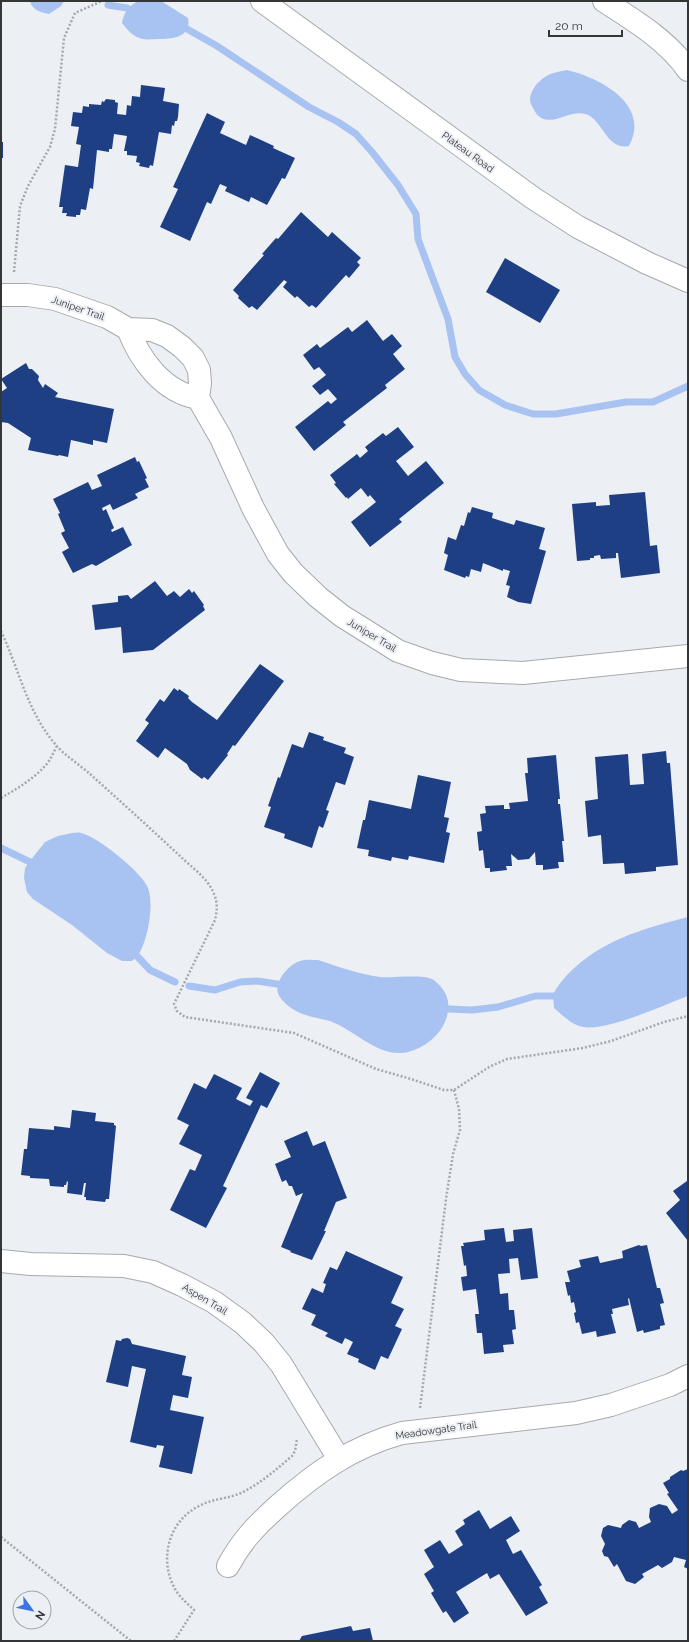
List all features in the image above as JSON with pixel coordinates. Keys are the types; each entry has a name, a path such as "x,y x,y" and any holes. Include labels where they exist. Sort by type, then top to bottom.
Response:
{"street":[{"name":"Plateau Road","path":"262,1 533,198 578,226 647,263 686,275"},
{"path":"604,1 661,40 679,57 688,70"},
{"name":"Juniper Trail","path":"3,295 28,295 55,299 107,317 128,329 152,330 167,336 182,347 193,358 198,370 200,383 198,398 221,438 253,508 278,554 293,573 324,602 342,616 398,651 432,663 461,670 524,674 688,656"},
{"path":"128,329 134,345 153,372 170,387 187,396 198,398"},
{"name":"Aspen Trail","path":"1,1261 30,1264 92,1264 153,1272 214,1302 243,1323 281,1364 339,1459"},
{"name":"Meadowgate Trail","path":"228,1566 238,1546 257,1525 299,1487 339,1459 379,1440 402,1433 576,1413 631,1399 670,1385 688,1376"}],"path":[{"path":"3,295 14,271 20,206 28,186 50,147 53,135 64,38 75,13 102,1"},
{"path":"1,631 11,652 27,699 44,730 57,746 145,823 204,878 214,893 218,906 215,920 177,995 174,1004 177,1011 185,1017 294,1034 376,1069 444,1090 454,1090 489,1067 507,1059 583,1048 611,1041 664,1022 688,1016"},
{"path":"1,798 19,787 47,765 57,746"},
{"path":"417,1431 446,1199 453,1154 460,1130 459,1109 454,1090"},
{"path":"174,1641 194,1610 174,1589 169,1576 167,1555 170,1538 176,1526 185,1516 198,1506 213,1500 244,1492 259,1483 292,1456 295,1451 297,1439"},
{"path":"1,1537 131,1641"}],"water":[{"path":"30,1 64,1 61,6 49,14 35,9"},
{"path":"139,1 161,1 188,18 187,29 180,36 170,38 141,39 135,36 122,23 124,15 128,9"},
{"path":"567,70 594,79 619,96 628,106 633,118 634,131 629,146 622,146 611,141 595,120 583,113 552,120 538,116 530,101 530,96 535,87 546,76"},
{"path":"80,833 88,836 118,855 136,872 147,886 150,911 147,931 142,949 138,956 132,961 122,961 107,953 72,925 33,899 27,892 24,878 25,868 33,857 45,842 58,836"},
{"path":"688,917 688,996 649,1012 603,1026 590,1027 576,1025 554,1008 553,996 559,984 580,963 594,953 608,944 638,931"},
{"path":"318,960 372,976 407,976 432,979 439,985 447,996 448,1011 443,1026 431,1040 420,1048 407,1052 392,1053 374,1046 330,1021 295,1011 279,996 277,989 280,979 291,966 300,961"}],"building":[{"path":"141,85 165,88 163,101 179,104 177,121 175,121 174,126 172,125 171,134 159,132 153,166 150,165 149,168 139,166 140,163 136,162 137,156 127,155 127,151 124,151 127,136 114,134 112,149 109,149 109,152 97,150 93,189 90,188 86,210 81,209 80,215 76,215 76,217 66,216 67,213 62,213 63,207 59,207 65,165 78,167 81,145 76,144 79,127 71,126 73,112 82,113 83,106 89,107 89,104 101,105 102,101 104,102 106,99 115,100 115,102 118,103 117,114 126,115 127,105 131,106 132,96 140,97"},
{"path":"207,113 225,122 220,133 246,145 250,135 295,158 285,179 282,178 267,205 251,197 249,202 225,191 227,187 220,184 211,204 207,202 190,241 160,227 178,189 173,187"},
{"path":"1,142 3,142 3,158 1,158"},
{"path":"301,212 328,237 332,232 361,258 357,262 360,265 349,278 346,275 316,308 312,305 309,307 297,296 295,298 283,287 287,282 284,280 257,310 252,306 249,308 238,298 239,296 233,290 264,255 262,254 276,238 278,239"},
{"path":"505,258 560,290 540,323 486,292"},
{"path":"367,320 383,341 392,334 402,346 393,354 405,369 385,385 387,388 343,422 346,425 314,451 295,427 328,401 331,404 337,399 328,389 320,395 312,386 326,375 319,367 314,370 303,355 317,344 320,348 348,327 352,332"},
{"path":"26,363 29,369 32,369 39,376 38,380 43,388 45,384 58,393 55,397 114,409 107,443 93,440 93,445 71,440 68,457 28,450 31,438 8,423 1,422 1,392 7,388 1,379"},
{"path":"398,427 414,447 396,461 408,476 426,461 444,483 399,519 402,522 370,547 351,522 376,502 370,495 368,497 361,488 348,499 347,497 346,498 334,484 336,483 330,475 357,454 360,458 368,451 365,447 383,433 386,436"},
{"path":"135,457 137,462 139,461 147,478 145,479 149,487 135,494 138,498 113,510 110,504 102,508 103,511 106,509 114,528 111,530 112,532 123,527 132,545 96,566 92,564 73,573 62,552 69,548 61,533 65,531 58,514 60,513 53,499 88,482 92,490 102,486 97,475"},
{"path":"645,492 650,546 657,545 660,573 621,578 618,553 616,553 616,558 601,559 600,555 590,558 590,560 577,561 572,504 596,502 596,506 610,505 609,495"},
{"path":"472,507 493,513 492,518 514,525 516,520 545,528 539,549 546,551 531,604 518,602 507,597 510,586 506,585 510,571 503,569 503,571 483,563 481,572 471,569 469,577 466,576 465,578 444,570 448,555 444,553 448,537 456,540 461,525 464,526 468,512 470,513"},
{"path":"155,581 167,596 174,591 180,597 189,589 192,593 194,591 204,605 205,610 153,650 123,653 121,627 95,630 92,605 118,602 118,596 128,595 131,599"},
{"path":"260,664 284,681 235,746 233,745 227,754 228,755 208,780 204,777 202,779 190,770 187,764 165,748 158,758 136,741 149,723 145,720 160,699 164,702 174,688 178,691 179,689 189,696 188,698 192,702 217,720"},
{"path":"309,732 324,737 323,740 346,748 344,753 354,757 345,785 336,782 326,810 329,811 323,828 319,826 312,848 284,838 285,834 264,827 271,807 268,806 292,744 303,748"},
{"path":"666,751 667,763 670,763 678,865 656,867 656,871 625,874 624,863 603,864 601,835 588,837 585,801 598,799 595,757 628,754 630,785 644,784 642,754"},
{"path":"556,755 560,799 558,799 558,804 560,804 564,841 562,841 564,862 558,862 559,868 543,870 543,865 536,865 535,852 529,859 518,860 511,854 512,866 506,866 507,870 490,872 490,868 485,868 483,850 479,851 477,832 482,831 480,814 486,813 485,806 504,805 504,809 510,809 509,803 528,801 525,773 528,773 527,758"},
{"path":"418,775 451,782 444,817 449,818 446,832 450,833 444,863 409,856 408,860 392,857 391,861 368,856 369,850 357,848 369,800 411,809"},
{"path":"260,1072 280,1083 267,1108 261,1105 223,1186 227,1188 206,1228 170,1210 190,1169 195,1171 202,1155 179,1144 189,1125 177,1119 194,1083 206,1089 214,1074 242,1088 236,1099 250,1106 253,1101 246,1098"},
{"path":"72,1110 96,1113 95,1121 114,1123 116,1126 109,1199 106,1199 105,1202 86,1200 86,1197 84,1197 86,1183 84,1183 82,1195 67,1193 67,1181 64,1187 50,1186 49,1179 30,1178 30,1176 21,1175 24,1149 27,1149 29,1128 54,1130 54,1126 70,1128"},
{"path":"307,1131 313,1146 325,1141 347,1198 336,1202 324,1231 326,1231 312,1260 281,1247 303,1193 296,1196 292,1186 289,1186 286,1180 282,1182 275,1164 291,1157 284,1141"},
{"path":"687,1181 688,1241 666,1213 680,1200 673,1191"},
{"path":"504,1228 506,1242 514,1241 513,1230 532,1228 538,1278 521,1280 518,1258 509,1259 510,1273 498,1274 500,1294 508,1293 509,1310 514,1310 516,1329 512,1330 514,1344 503,1345 504,1352 484,1354 482,1333 477,1333 475,1314 479,1314 476,1289 463,1291 461,1277 467,1276 461,1246 464,1246 463,1243 485,1240 484,1230"},
{"path":"639,1245 647,1245 657,1288 660,1288 664,1303 660,1304 665,1325 660,1326 660,1329 644,1333 643,1330 637,1332 629,1298 629,1305 612,1309 613,1314 611,1314 616,1333 597,1337 596,1331 582,1334 579,1322 576,1323 574,1302 571,1303 570,1295 568,1296 565,1282 570,1282 567,1271 581,1267 579,1260 598,1256 600,1263 623,1258 622,1251"},
{"path":"346,1251 403,1277 391,1303 404,1309 395,1326 402,1329 388,1359 381,1356 375,1370 358,1362 359,1359 347,1354 353,1342 345,1338 342,1344 325,1336 328,1333 311,1325 316,1315 302,1309 312,1288 323,1293 326,1284 323,1283 330,1267 337,1270"},
{"path":"122,1339 130,1339 132,1344 186,1356 182,1375 192,1377 188,1398 173,1395 170,1410 204,1417 192,1474 159,1467 164,1446 157,1445 156,1448 130,1442 146,1369 132,1366 128,1387 106,1382 116,1340 121,1341"},
{"path":"688,1469 688,1569 684,1567 686,1560 674,1557 672,1562 662,1568 658,1565 642,1574 644,1577 635,1584 626,1581 617,1564 614,1567 608,1557 604,1556 602,1551 605,1544 601,1536 603,1528 608,1525 621,1528 622,1525 629,1520 636,1522 639,1528 651,1522 649,1517 650,1508 659,1504 667,1506 672,1514 678,1510 667,1494 669,1493 663,1483 681,1470 683,1471"},
{"path":"479,1510 490,1529 511,1516 520,1531 506,1540 513,1554 521,1550 542,1585 539,1587 548,1603 526,1616 499,1574 490,1579 487,1573 456,1592 469,1613 454,1623 446,1611 443,1613 431,1593 434,1591 424,1574 434,1567 424,1550 440,1540 449,1554 463,1545 455,1531 465,1524 463,1520"},
{"path":"351,1626 353,1631 370,1628 373,1641 299,1641 302,1636"}],"waterway":[{"path":"108,5 127,8"},
{"path":"187,29 217,46 309,107 338,122 356,134 372,152 398,185 416,214 418,239 448,319 455,357 465,374 479,390 505,405 533,414 556,414 626,402 653,402 688,386"},
{"path":"1,848 30,862"},
{"path":"137,956 150,970 175,982"},
{"path":"189,986 215,990 240,982 257,981 277,984"},
{"path":"449,1009 472,1010 498,1007 535,996 553,996"}]}
